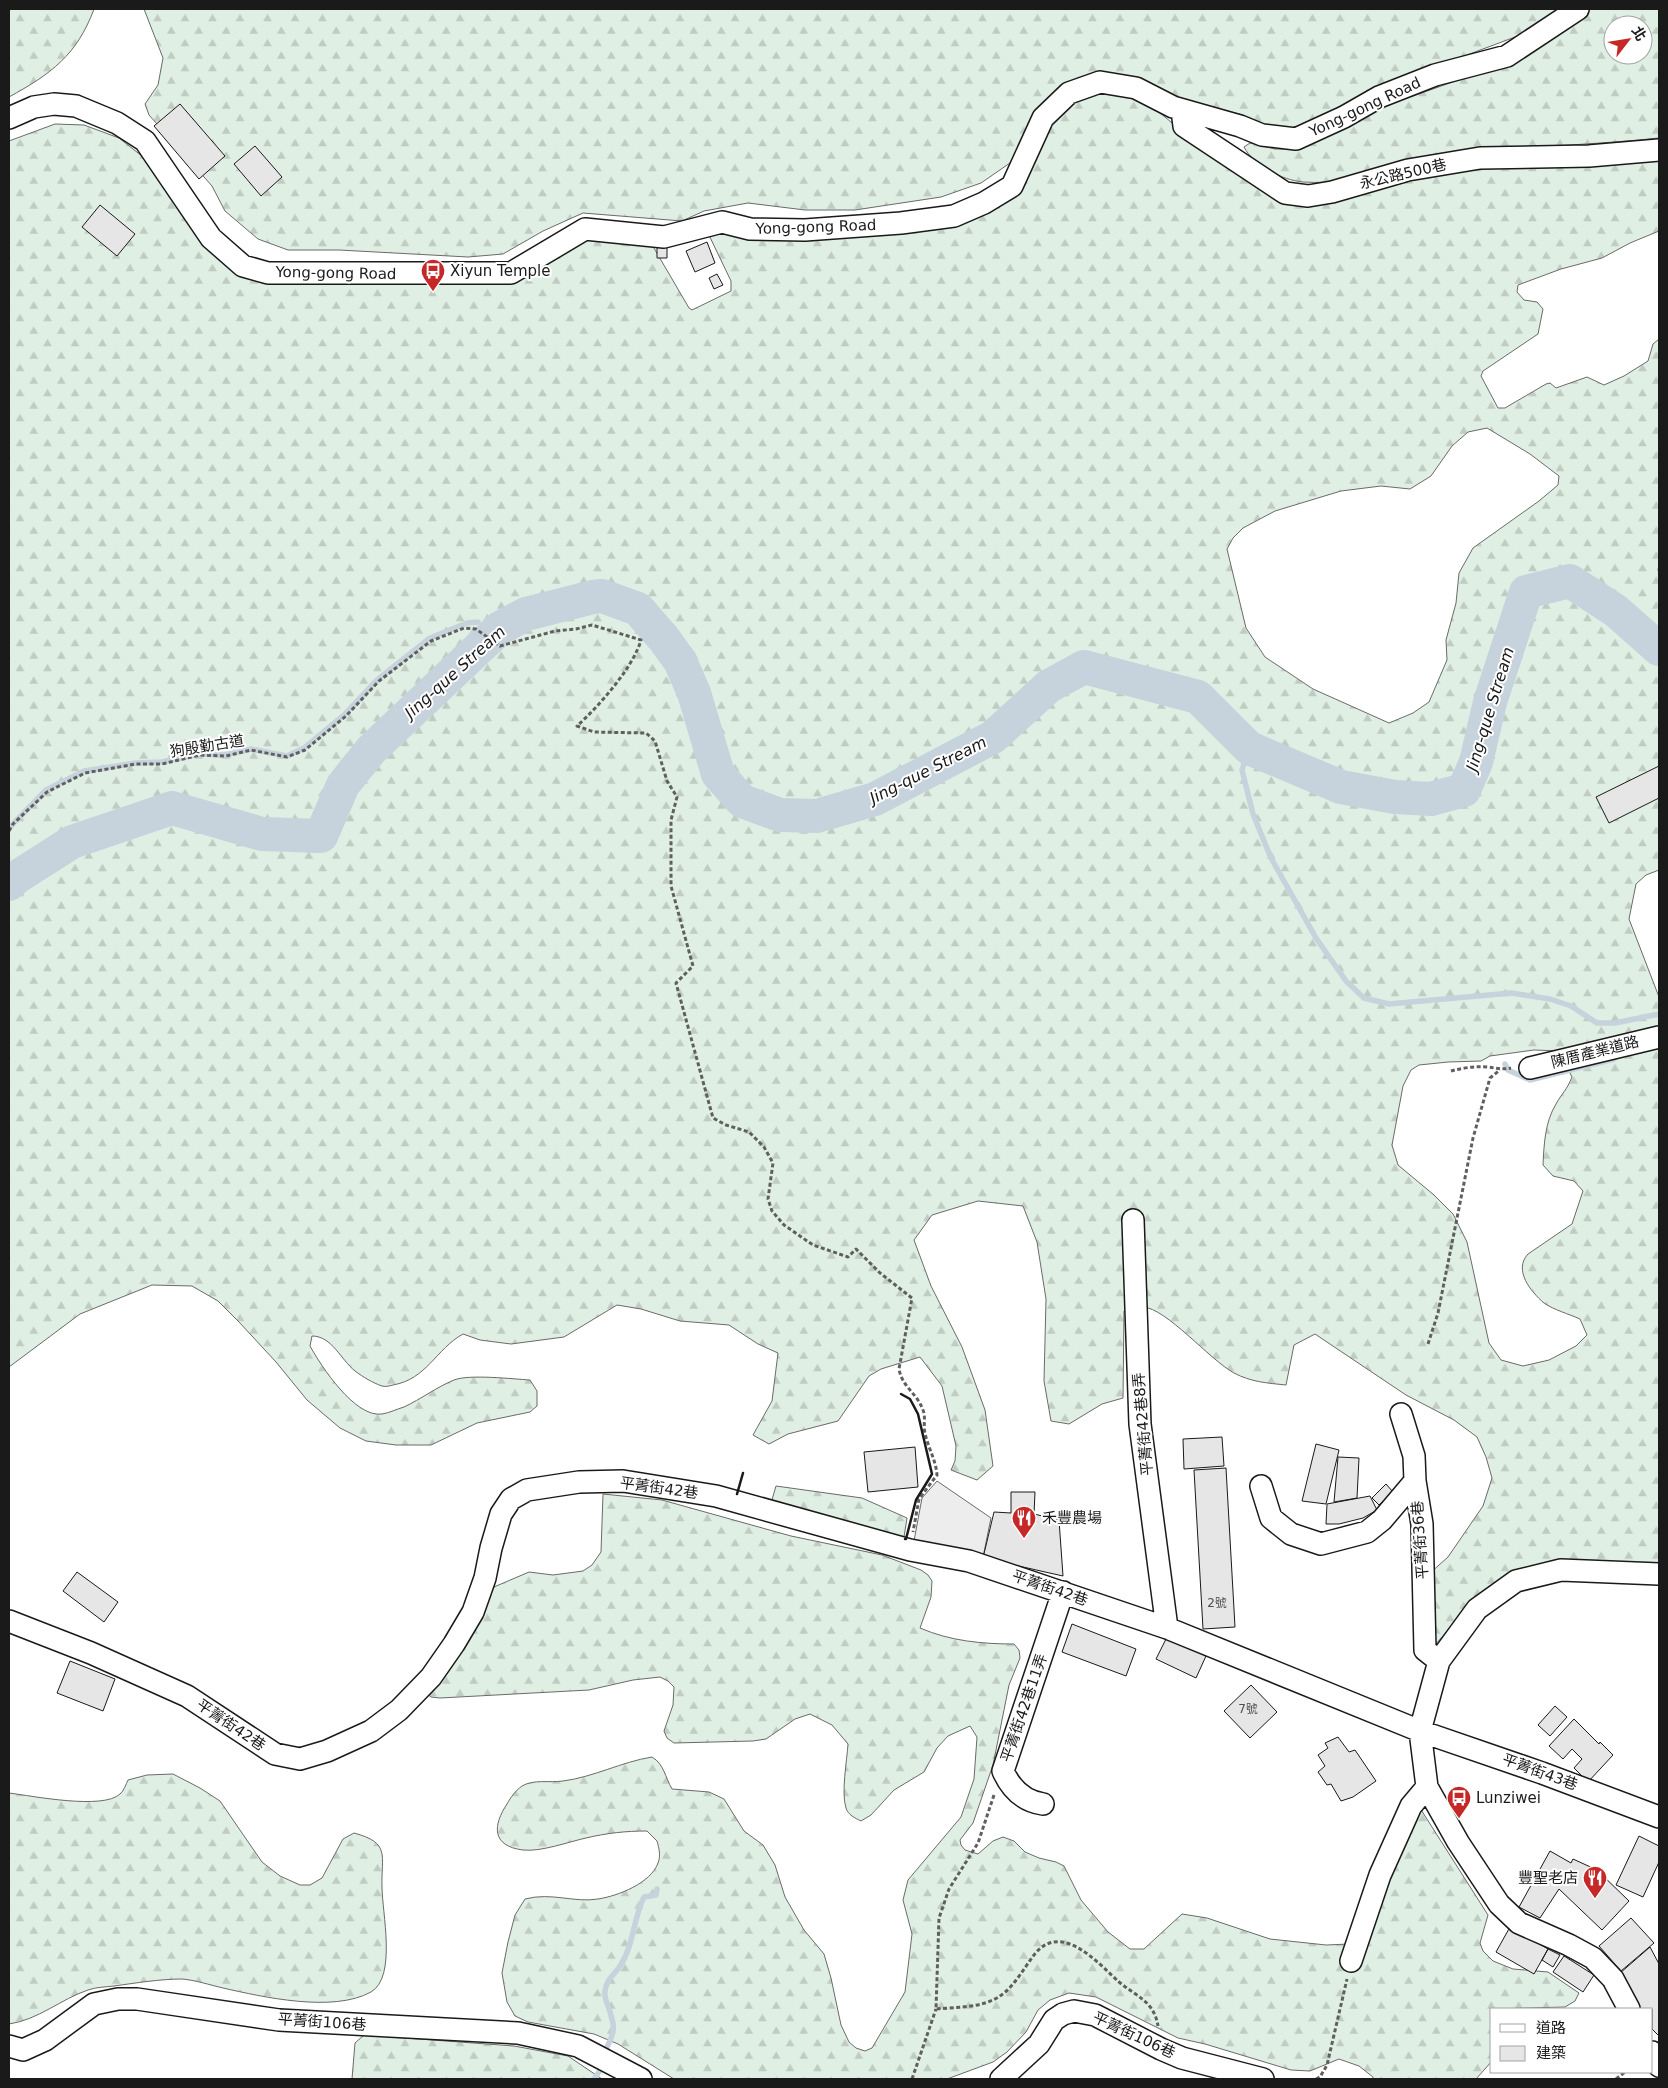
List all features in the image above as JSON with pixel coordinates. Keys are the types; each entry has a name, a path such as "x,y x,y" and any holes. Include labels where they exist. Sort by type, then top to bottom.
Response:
{"street":[{"name":"Yong-gong Road","path":"9,118 34,107 54,104 76,106 117,123 145,141 211,238 242,266 268,273 511,273 585,229 664,237 722,222 750,229 805,230 901,224 954,216 984,203 1012,186 1043,118 1069,92 1100,82 1136,88 1173,108 1232,124 1262,135 1296,139 1380,98 1435,75 1507,56 1578,9"},
{"name":"永公路500巷","path":"1182,110 1184,126 1285,194 1308,196 1332,192 1408,170 1480,158 1589,156 1659,150"},
{"name":"陳厝產業道路","path":"1530,1068 1659,1037"},
{"name":"平菁街42巷8弄","path":"1133,1220 1140,1424 1166,1628"},
{"name":"平菁街36巷","path":"1401,1414 1414,1456 1415,1481 1422,1524 1425,1650 1439,1661"},
{"name":"平菁街42巷","path":"9,1621 91,1653 187,1696 275,1754 300,1759 327,1751 371,1731 399,1710 431,1677 473,1612 485,1578 501,1514 510,1499 526,1490 580,1482 623,1481 716,1496 910,1550 969,1561 1166,1628 1420,1731"},
{"path":"1261,1486 1271,1518 1291,1534 1321,1544 1367,1532 1382,1520 1415,1481"},
{"path":"1628,2008 1613,1979 1593,1958 1519,1923 1499,1904 1458,1842 1426,1787 1420,1731 1439,1661 1477,1609 1516,1581 1561,1570 1659,1574"},
{"name":"平菁街42巷11弄","path":"1043,1804 1032,1802 1010,1786 1003,1771 1063,1592"},
{"name":"平菁街43巷","path":"1420,1731 1542,1773 1659,1817"},
{"path":"1351,1961 1380,1875 1411,1806 1426,1787"},
{"name":"平菁街106巷","path":"9,2046 23,2050 45,2040 94,2004 118,1999 137,1999 279,2020 518,2033 578,2046 641,2079"},
{"name":"平菁街106巷","path":"1001,2079 1039,2044 1054,2020 1063,2014 1074,2011 1095,2015 1182,2058 1263,2079"},
{"path":"1653,2054 1659,2066"}],"path":[{"name":"狗殷勤古道","path":"9,831 13,824 47,792 84,773 136,764 162,764 200,755 226,756 251,750 287,757 305,750 346,716 379,682 431,641 464,628 476,629 500,646 555,631 592,625 640,640 637,653 594,711 577,726 594,732 646,733 655,741 667,781 677,797 671,820 671,886 693,966 676,982 713,1118 726,1126 750,1132 764,1147 773,1163 768,1198 772,1210 784,1224 813,1245 848,1257 856,1249 880,1273 912,1298 899,1369 901,1380 918,1400 924,1412 924,1432 936,1465 937,1475 919,1499 910,1550"},
{"path":"1428,1344 1438,1313 1473,1138 1490,1078 1500,1070 1488,1067 1465,1068 1450,1072"},
{"path":"912,2079 936,2009 939,1918 948,1888 978,1843 1003,1771"},
{"path":"936,2009 984,2003 1000,1996 1025,1970 1035,1954 1043,1947 1053,1942 1068,1942 1087,1954 1125,1987 1144,2000 1156,2013 1161,2049"},
{"path":"1316,2079 1327,2065 1351,1961"}],"green space":[{"path":"9,9 94,9 79,39 61,62 38,80 9,97"},
{"path":"144,9 1560,9 1515,37 1435,67 1303,128 1282,131 1267,127 1243,115 1163,94 1108,73 1019,150 1010,163 981,183 941,197 855,210 805,210 748,203 704,211 682,221 583,213 543,231 503,254 468,257 339,250 288,250 258,239 225,211 212,186 149,115 145,104 158,85 163,58"},
{"path":"1590,9 1659,9 1659,138 1493,152 1374,177 1326,182 1295,181 1278,175 1254,160 1244,147 1250,143 1275,149 1290,149 1382,107 1478,73 1564,30"},
{"path":"1092,90 1139,95 1217,161 1282,195 1473,165 1659,157 1659,231 1630,243 1602,258 1561,269 1518,285 1517,292 1524,300 1537,302 1543,309 1538,334 1483,371 1481,376 1498,408 1505,408 1550,383 1556,388 1587,377 1604,385 1624,376 1648,361 1653,344 1659,339 1659,870 1646,875 1636,884 1629,919 1659,997 1659,1564 1515,1571 1482,1592 1435,1645 1429,1574 1448,1557 1483,1506 1492,1478 1486,1457 1477,1437 1454,1420 1406,1395 1315,1334 1294,1345 1286,1385 1266,1383 1234,1373 1164,1316 1143,1307 1124,1311 1123,1398 1102,1404 1069,1424 1051,1421 1044,1381 1046,1299 1037,1242 1023,1206 978,1201 932,1215 914,1240 931,1286 962,1347 985,1410 993,1466 977,1480 951,1470 955,1461 956,1446 942,1386 920,1357 881,1369 869,1376 838,1421 788,1434 769,1444 753,1435 772,1401 778,1353 758,1344 729,1325 680,1321 641,1309 617,1305 564,1337 511,1344 480,1340 463,1334 445,1347 414,1377 405,1382 386,1386 375,1383 355,1371 331,1344 319,1337 312,1336 310,1346 330,1377 350,1400 372,1413 382,1414 404,1407 461,1378 491,1377 530,1380 537,1391 537,1406 530,1412 477,1423 431,1445 396,1445 366,1441 340,1428 307,1400 276,1362 218,1301 192,1286 152,1285 80,1314 9,1367 9,141 55,124 84,125 119,138 147,160 209,251 229,266 452,283 586,237 651,243 689,308 692,310 731,291 731,281 707,231 984,210 1065,104","holes":["1487,428 1530,454 1559,476 1558,485 1539,501 1473,548 1459,573 1456,603 1446,640 1447,660 1429,702 1413,713 1389,723 1313,689 1265,657 1246,628 1227,549 1233,538 1243,528 1275,511 1341,491 1381,486 1410,489 1431,476 1452,446 1468,432","1534,1050 1559,1051 1572,1077 1549,1118 1543,1165 1553,1176 1574,1181 1583,1191 1572,1224 1528,1254 1522,1267 1523,1274 1529,1287 1544,1303 1580,1319 1587,1335 1576,1346 1549,1360 1523,1366 1501,1360 1489,1343 1467,1242 1453,1214 1434,1195 1398,1165 1392,1145 1403,1086 1411,1070 1419,1065 1481,1061 1490,1056"]},
{"path":"776,1486 862,1498 907,1518 904,1537 771,1503"},
{"path":"603,1494 662,1500 791,1536 882,1555 921,1570 928,1575 932,1581 931,1597 920,1628 966,1641 1014,1644 1019,1650 1020,1658 1009,1685 993,1765 973,1823 960,1840 961,1845 965,1850 978,1854 993,1841 1003,1837 1014,1841 1025,1852 1064,1866 1081,1900 1108,1932 1130,1949 1144,1949 1182,1914 1207,1918 1270,1939 1326,1945 1349,1944 1418,1805 1488,1915 1480,1943 1483,1951 1493,1961 1513,1969 1548,1972 1579,1993 1575,2001 1565,2007 1490,2008 1490,2063 1476,2079 1373,2079 1359,2066 1339,2059 1310,2071 1291,2070 1205,2044 1178,2038 1096,1997 1069,1993 1050,2000 1038,2010 1026,2032 1007,2052 993,2062 947,2079 674,2079 618,2044 594,2034 528,2022 515,2016 507,2002 502,1973 515,1915 525,1899 554,1897 589,1900 615,1895 624,1892 648,1877 658,1863 660,1855 657,1841 647,1831 601,1835 538,1850 523,1850 505,1844 500,1839 498,1833 499,1819 512,1797 522,1786 537,1782 558,1782 574,1779 652,1757 662,1767 672,1789 709,1792 724,1799 744,1831 763,1845 775,1865 785,1897 804,1930 824,1954 841,2025 849,2042 856,2048 865,2051 872,2048 905,1992 912,1934 903,1900 908,1880 961,1817 974,1779 977,1737 970,1726 948,1736 937,1748 924,1772 894,1790 871,1815 861,1821 848,1813 846,1808 844,1785 848,1744 832,1725 810,1714 795,1719 766,1739 674,1743 667,1738 664,1731 673,1705 674,1687 660,1677 633,1680 589,1690 440,1698 431,1697 426,1693 458,1646 494,1587 529,1572 553,1575 583,1571 592,1565 601,1552"},
{"path":"173,1774 220,1801 262,1862 280,1876 300,1885 310,1885 322,1878 343,1839 354,1833 374,1841 379,1846 382,1852 386,1959 384,1973 379,1984 371,1992 355,1998 318,2002 277,1999 182,1979 157,1980 91,1989 40,2014 9,2024 9,1793 67,1801 99,1801 111,1799 120,1794 128,1780 147,1775"},
{"path":"364,2035 514,2046 568,2056 602,2079 352,2079 355,2043"}],"shaded area":[{"path":"937,1481 991,1518 983,1557 914,1541 922,1498"}],"building":[{"path":"180,104 225,156 199,179 154,126"},
{"path":"255,146 282,177 261,196 234,164"},
{"path":"100,205 135,234 117,256 82,227"},
{"path":"707,242 715,263 695,272 686,251"},
{"path":"667,244 667,258 657,258 657,245"},
{"path":"717,274 723,285 714,289 709,278"},
{"path":"1659,766 1659,798 1609,823 1596,797"},
{"path":"1222,1437 1224,1466 1184,1469 1183,1439"},
{"path":"1316,1444 1339,1450 1326,1504 1302,1501"},
{"path":"915,1447 918,1487 868,1492 864,1452"},
{"path":"1338,1457 1359,1458 1357,1498 1334,1502"},
{"path":"1226,1468 1235,1627 1203,1629 1194,1470"},
{"path":"1386,1484 1393,1492 1379,1505 1372,1498"},
{"name":"禾豐農場","path":"1011,1492 1035,1492 1034,1514 1059,1520 1063,1576 983,1558 994,1512 1011,1513"},
{"path":"1370,1496 1377,1510 1363,1518 1339,1524 1326,1524 1327,1504"},
{"path":"77,1572 118,1602 104,1622 63,1591"},
{"path":"1072,1624 1136,1649 1126,1676 1062,1652"},
{"path":"1167,1637 1206,1656 1196,1678 1156,1659"},
{"path":"70,1661 115,1679 103,1711 57,1693"},
{"path":"1251,1685 1277,1712 1250,1738 1224,1711"},
{"path":"1555,1706 1567,1717 1550,1736 1538,1725"},
{"path":"1574,1719 1613,1755 1588,1782 1574,1768 1582,1759 1572,1749 1563,1759 1549,1746"},
{"path":"1338,1737 1349,1752 1355,1750 1376,1781 1353,1797 1341,1801 1331,1784 1327,1785 1318,1772 1325,1766 1318,1755 1328,1748 1325,1743"},
{"path":"1639,1836 1659,1846 1659,1862 1643,1897 1616,1885"},
{"path":"1550,1851 1571,1863 1573,1859 1597,1870 1629,1901 1602,1930 1559,1889 1540,1918 1519,1907"},
{"path":"1631,1918 1654,1943 1621,1971 1599,1946"},
{"path":"1510,1927 1548,1949 1534,1974 1496,1952"},
{"path":"1650,1947 1659,1964 1659,2036 1653,2030 1653,2008 1639,2008 1619,1974"},
{"path":"1548,1949 1560,1955 1553,1967 1542,1960"},
{"path":"1564,1956 1594,1975 1583,1992 1553,1972"}],"waterway":[{"name":"Jing-que Stream","path":"9,884 72,842 172,808 262,834 321,836 343,785 371,750 500,628 526,614 593,597 602,596 638,609 664,639 680,661 694,693 718,774 742,801 780,815 817,816 875,799 993,737 1049,686 1084,667 1198,697 1249,748 1341,787 1395,797 1431,799 1464,790 1476,762 1490,702 1526,592 1570,581 1616,611 1659,649"},
{"path":"493,620 526,614"},
{"path":"9,828 46,790 84,771 136,763 162,762 199,754 225,755 251,749 287,756 304,748 345,714 377,680 430,638 467,623 478,622"},
{"path":"1249,748 1242,770 1253,814 1271,858 1316,938 1346,981 1364,998 1389,1004 1511,993 1550,999 1571,1006 1597,1023 1615,1023 1659,1014"},
{"path":"1505,1064 1508,1070 1530,1080 1614,1059"},
{"path":"606,2049 613,2032 612,2018 605,1997 606,1987 625,1958 644,1897 656,1895 657,1889"},
{"path":"594,2079 601,2069"}],"wall":[{"path":"901,1394 910,1399 918,1414 932,1474 916,1500 905,1539"},
{"path":"737,1494 743,1473"}],"place":[{"name":"Xiyun Temple","path":"433,292"},
{"name":"禾豐農場","path":"1024,1539"},
{"name":"Lunziwei","path":"1459,1819"},
{"name":"豐聖老店","path":"1595,1899"}]}
